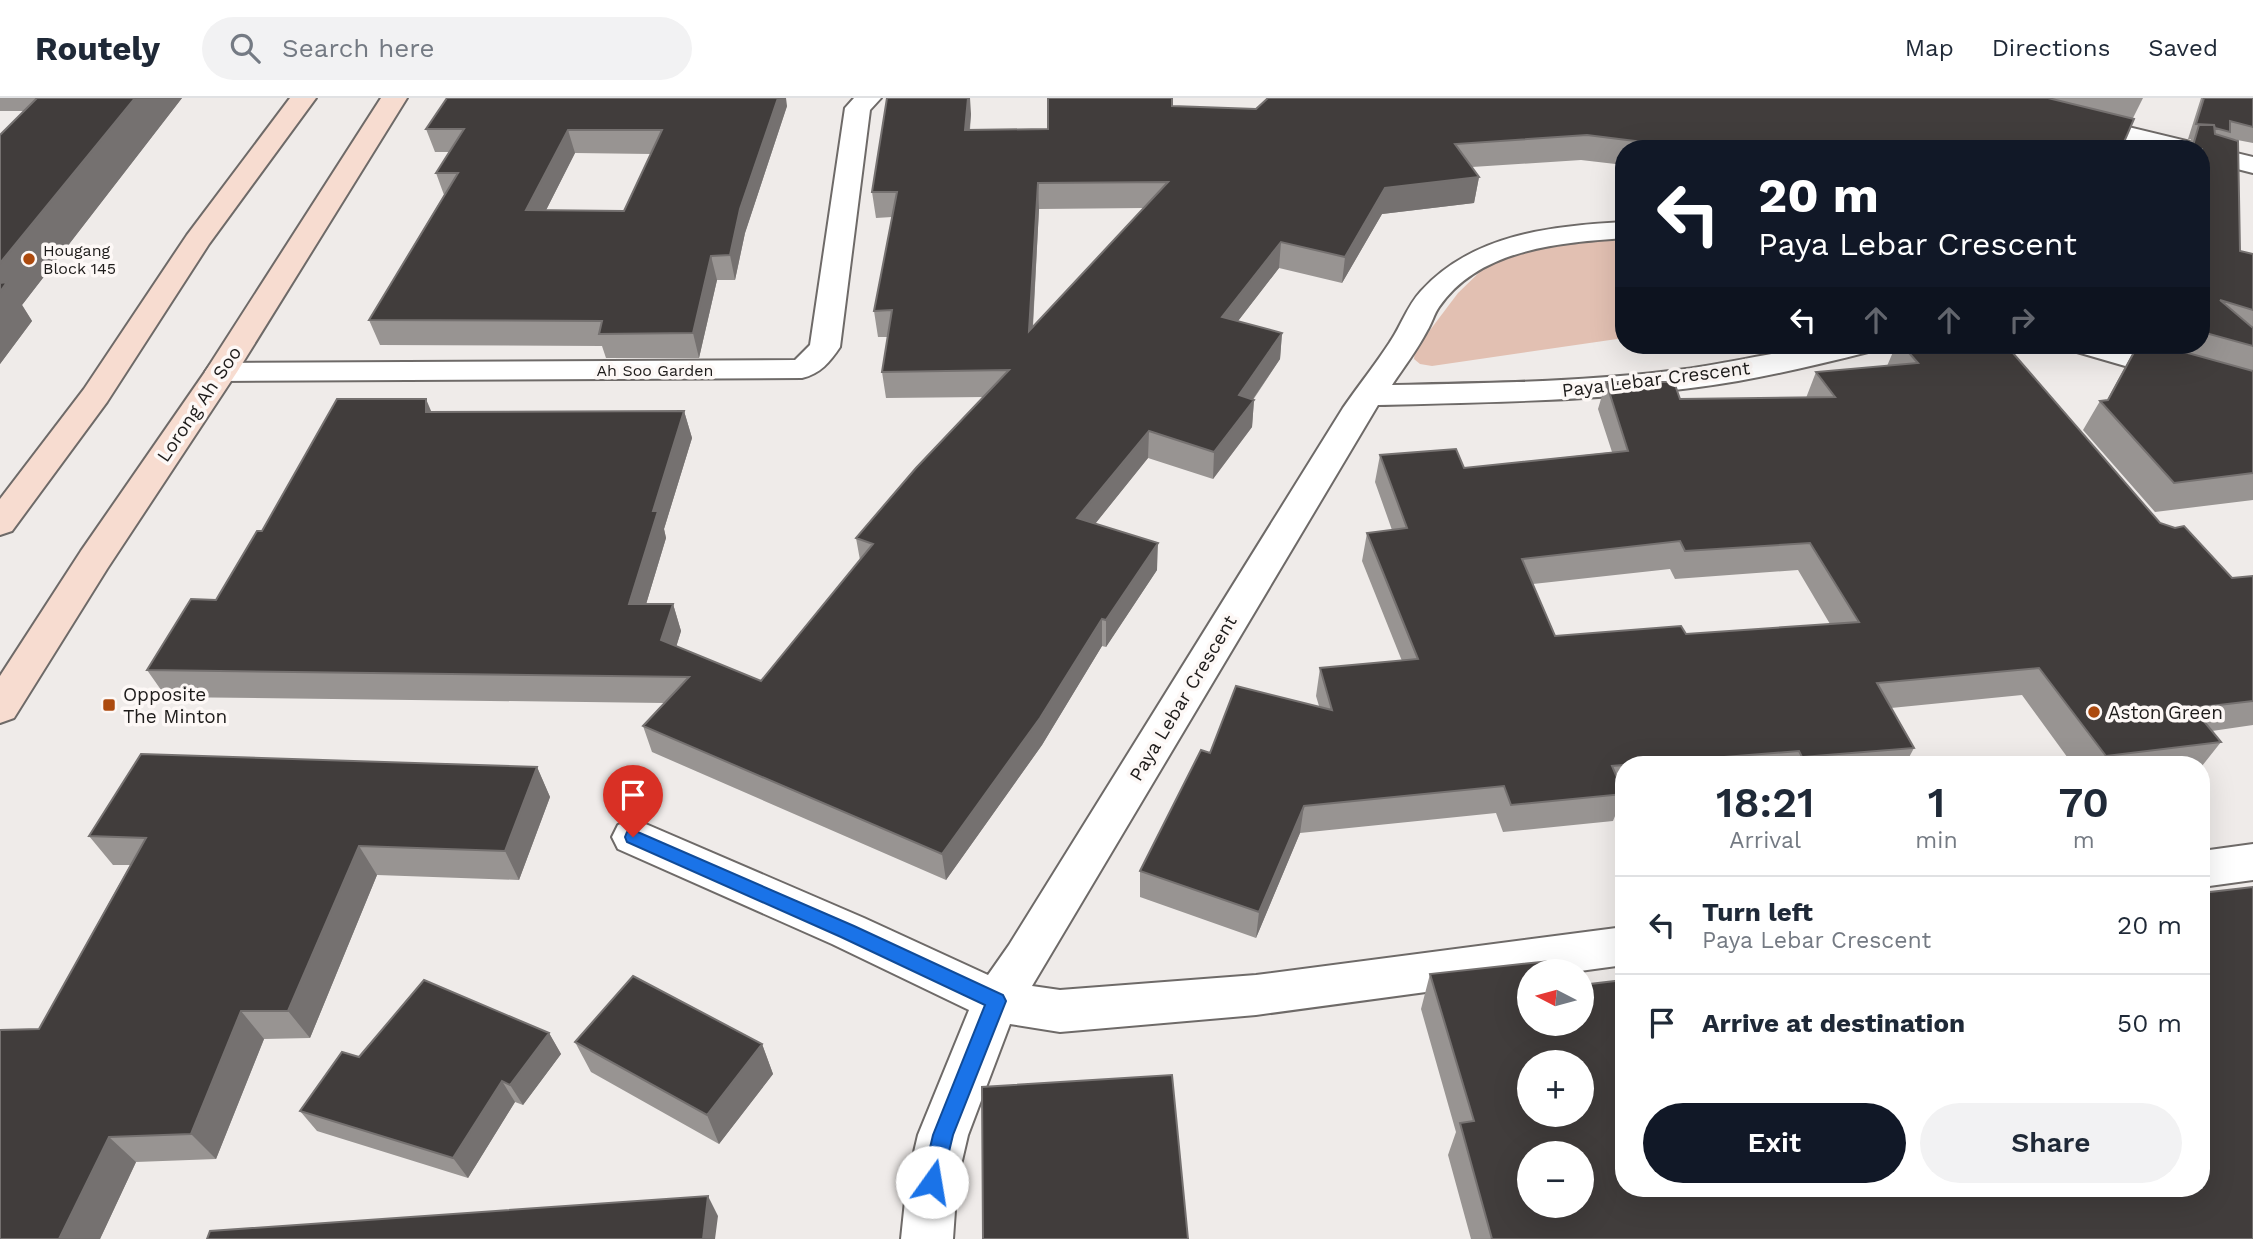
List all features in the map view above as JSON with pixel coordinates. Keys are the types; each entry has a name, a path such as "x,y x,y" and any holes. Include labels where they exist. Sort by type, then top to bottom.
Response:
{"main road":[{"path":"0,523 96,395 197,241 303,98"},
{"name":"Lorong Ah Soo","path":"0,708 94,560 222,372 394,98"}],"street":[{"name":"Ah Soo Garden","path":"222,372 802,369 825,347 858,108 868,98"},
{"path":"1977,98 2151,140"},
{"path":"2210,154 2253,164"},
{"name":"Paya Lebar Crescent","path":"927,1239 932,1182 943,1135 996,1001 1025,959 1369,395 1411,333 1428,301 1454,273 1491,254 1546,236 1615,231"},
{"name":"Paya Lebar Crescent","path":"1369,395 1564,391 1739,371 1816,354"},
{"path":"2119,354 2253,393"},
{"path":"633,837 848,931 996,1001 1060,1012 1256,995 1615,947"},
{"path":"2210,868 2253,862"}],"shaded area":[{"path":"1615,238 1615,339 1432,366 1420,364 1414,359 1415,350 1458,293 1490,262 1517,247"}],"building":[{"path":"37,98 135,98 0,263 0,135"},
{"path":"447,98 778,98 740,209 730,255 711,256 693,333 599,334 602,321 369,320 458,173 436,173 464,129 426,129","holes":["568,130 662,130 624,211 526,210"]},
{"path":"887,98 968,98 965,130 1048,129 1048,98 1172,98 1172,106 1256,109 1268,98 2048,98 2134,119 2125,140 1627,140 1587,135 1455,144 1479,177 1385,188 1345,257 1281,242 1222,317 1282,333 1239,395 1254,400 1214,452 1149,431 1077,518 1158,543 1106,620 1102,619 1040,718 942,854 643,726 689,677 147,670 191,599 216,600 257,531 262,531 337,399 426,399 426,412 684,411 653,511 658,511 629,604 673,604 661,640 761,681 873,544 856,538 916,468 1009,370 882,372 892,310 874,311 897,192 872,192","holes":["1168,182 1029,331 1038,183"]},
{"path":"2204,98 2253,98 2253,127 2230,121 2230,132 2215,128 2214,125 2196,124"},
{"path":"2199,125 2214,125 2215,134 2238,141 2240,251 2253,254 2253,310 2220,300 2253,328 2253,346 2210,334 2210,140 2195,140"},
{"path":"7,282 0,292 0,283"},
{"path":"1910,354 2014,354 2160,523 2175,528 2184,526 2232,578 2253,576 2253,701 2193,708 2221,742 2106,756 2039,668 1877,683 1914,748 1814,756 1802,756 1799,751 1737,756 1615,756 1615,766 1612,766 1615,773 1615,795 1511,805 1504,786 1304,806 1259,912 1140,871 1201,750 1210,753 1236,686 1332,710 1320,668 1418,659 1367,533 1407,528 1380,455 1456,449 1464,468 1628,451 1606,382 1674,382 1680,399 1835,397 1816,372 1918,363","holes":["1680,541 1685,551 1810,543 1859,622 1686,634 1681,626 1555,636 1522,559"]},
{"path":"2133,354 2192,354 2253,371 2253,473 2174,483 2100,401 2108,400"},
{"path":"141,754 537,767 505,851 359,846 288,1011 241,1011 191,1134 109,1137 59,1239 0,1239 0,1030 39,1029 146,838 89,836"},
{"path":"2253,887 2253,1239 1492,1239 1460,1123 1474,1121 1430,974 1517,965 1517,1036 1594,1036 1594,984 1615,981 1615,1197 2210,1197 2210,892"},
{"path":"633,976 762,1044 707,1115 575,1042"},
{"path":"424,980 549,1033 510,1085 502,1081 453,1158 300,1111 342,1052 359,1057"},
{"path":"1172,1075 1188,1239 983,1239 982,1087"},
{"path":"708,1196 703,1239 207,1239 210,1231"}],"place":[{"name":"Hougang Block 145","path":"29,259"},
{"name":"Opposite The Minton","path":"109,705"},
{"name":"Aston Green","path":"2094,712"}],"route":[{"path":"633,837 848,931 996,1001 943,1135 932,1182"}]}
